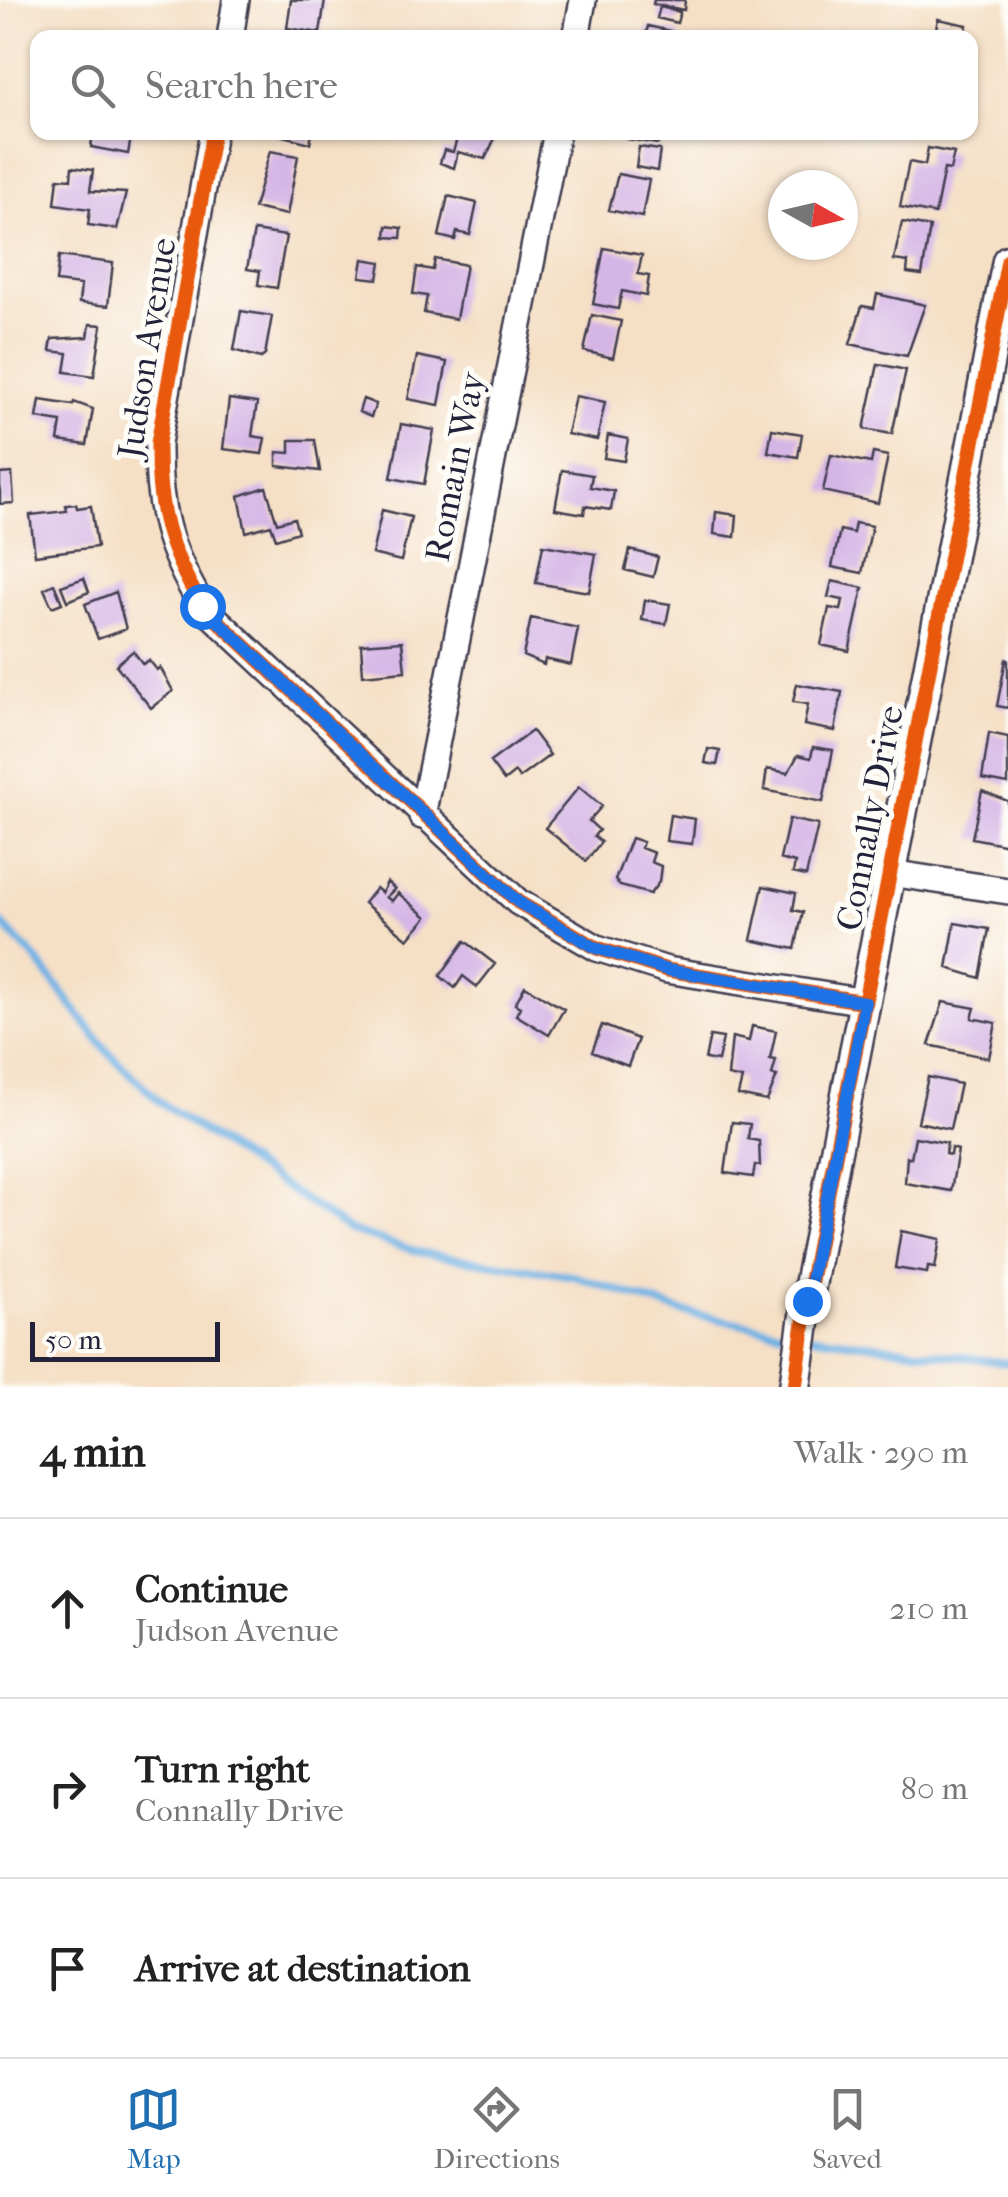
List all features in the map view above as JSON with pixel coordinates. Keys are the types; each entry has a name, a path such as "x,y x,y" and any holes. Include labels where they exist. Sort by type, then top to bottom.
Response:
{"street":[{"path":"231,30 236,0"},
{"path":"577,30 583,0"},
{"name":"Judson Avenue","path":"212,140 158,443 157,494 173,556 202,606 518,902 596,948 667,970 865,1002"},
{"name":"Romain Way","path":"422,816 555,140"},
{"name":"Connally Drive","path":"795,1387 865,1002 1004,308 1008,261"},
{"path":"890,873 1008,891"}],"building":[{"path":"291,0 325,0 320,30 287,28"},
{"path":"654,0 685,0 684,10 653,4"},
{"path":"660,7 680,12 677,23 657,18"},
{"path":"938,19 967,25 966,30 936,30"},
{"path":"92,140 131,140 128,154 91,147"},
{"path":"457,140 494,140 485,159 458,152 454,168 440,163 444,150 453,152"},
{"path":"639,147 660,150 657,171 636,167"},
{"path":"928,148 954,153 950,170 944,169 935,214 900,207 909,162 925,165"},
{"path":"270,151 298,156 287,215 254,208"},
{"path":"72,167 93,170 90,191 126,193 117,229 88,225 90,209 55,204 58,178 71,179"},
{"path":"618,174 649,180 642,217 609,210"},
{"path":"448,196 477,203 470,235 457,232 455,240 439,236"},
{"path":"902,222 930,227 922,275 907,273 908,262 894,260"},
{"path":"387,226 402,228 401,238 386,237"},
{"path":"254,231 286,236 277,288 258,285 260,271 247,269"},
{"path":"604,248 642,255 638,274 649,276 646,296 622,291 618,309 593,304"},
{"path":"59,256 113,263 108,306 79,303 81,285 56,282"},
{"path":"363,259 381,262 378,279 360,277"},
{"path":"435,259 466,265 456,319 424,313 427,296 413,294 417,267 433,270"},
{"path":"877,294 925,305 907,356 850,344 862,306 874,308"},
{"path":"241,311 272,316 265,355 261,358 234,350"},
{"path":"592,315 621,321 613,358 584,351"},
{"path":"90,324 102,325 94,376 65,372 68,353 50,351 52,339 88,337"},
{"path":"417,356 447,362 439,405 408,399"},
{"path":"878,364 906,370 892,434 864,429"},
{"path":"575,396 605,402 597,440 567,434"},
{"path":"229,399 257,403 252,436 265,438 262,454 223,449"},
{"path":"363,399 376,404 371,417 359,412"},
{"path":"40,400 73,405 74,402 93,409 87,445 58,441 61,422 37,418"},
{"path":"401,424 434,430 424,484 391,478"},
{"path":"772,429 802,434 798,457 768,452"},
{"path":"608,435 628,439 624,461 604,458"},
{"path":"290,440 315,440 320,471 277,466 277,452 290,453"},
{"path":"873,453 888,456 878,503 823,491 831,455 871,463"},
{"path":"562,470 592,475 590,487 614,491 611,510 585,506 584,514 555,509"},
{"path":"12,473 14,503 0,504 0,474"},
{"path":"266,487 277,523 294,518 298,532 276,539 271,525 246,532 239,496"},
{"path":"76,504 77,508 91,506 97,547 35,555 30,515 67,511 66,505"},
{"path":"382,510 411,517 401,561 372,554"},
{"path":"716,512 737,515 735,537 714,534"},
{"path":"855,523 872,526 862,573 832,567 840,530 853,533"},
{"path":"543,545 596,554 589,592 536,583"},
{"path":"630,550 658,557 653,577 625,570"},
{"path":"84,578 89,592 67,601 61,586"},
{"path":"832,581 863,588 849,651 821,645 829,608 841,610 843,600 828,597"},
{"path":"54,584 62,603 52,607 44,589"},
{"path":"116,592 126,629 98,639 85,604"},
{"path":"645,600 670,604 666,624 642,620"},
{"path":"531,618 578,628 571,665 545,659 544,665 523,656"},
{"path":"402,641 405,671 363,675 361,644"},
{"path":"133,651 143,664 149,660 157,670 160,667 173,691 151,708 116,665"},
{"path":"1008,659 1008,708 997,706"},
{"path":"797,684 842,692 835,731 804,725 808,704 793,702"},
{"path":"532,731 550,755 519,778 515,772 504,781 490,762"},
{"path":"989,733 1008,737 1008,784 982,779"},
{"path":"813,747 833,750 823,802 764,790 767,769 788,773 798,755 811,758"},
{"path":"708,749 720,751 717,765 705,763"},
{"path":"579,787 602,806 589,821 599,830 594,836 601,842 586,861 545,828"},
{"path":"982,791 1008,801 1008,845 972,838"},
{"path":"670,815 695,819 692,844 666,841"},
{"path":"789,819 818,825 806,876 793,873 795,863 780,859"},
{"path":"631,838 643,842 641,848 654,853 651,862 661,866 659,882 650,894 620,886 615,880"},
{"path":"387,882 395,889 386,897 392,901 398,893 427,917 408,939 364,903 376,888 382,893"},
{"path":"763,886 796,893 793,910 803,912 795,949 751,940"},
{"path":"955,923 989,929 980,978 947,968"},
{"path":"465,941 495,964 477,987 463,976 455,988 440,976"},
{"path":"525,986 564,1009 549,1035 516,1015 520,1007 515,1004"},
{"path":"943,1002 975,1008 972,1018 996,1023 989,1058 929,1045"},
{"path":"602,1025 638,1039 628,1066 592,1052"},
{"path":"752,1026 776,1031 770,1059 776,1060 772,1075 777,1076 767,1101 738,1095 742,1079 728,1076 732,1037 749,1041"},
{"path":"710,1036 723,1038 718,1061 705,1059"},
{"path":"928,1077 960,1084 950,1129 918,1122"},
{"path":"732,1122 750,1124 748,1139 759,1141 760,1166 755,1165 753,1177 725,1173"},
{"path":"915,1137 947,1143 945,1154 950,1155 951,1148 958,1150 951,1191 905,1183 907,1157 911,1158"},
{"path":"901,1231 940,1239 935,1268 928,1267 927,1273 895,1268"}],"waterway":[{"path":"0,922 36,959 106,1050 161,1103 350,1231 423,1253 574,1276 683,1312 795,1334"},
{"path":"809,1336 1008,1363"}],"cycle path":[{"path":"212,140 158,443 167,528 202,606 518,902 597,948 667,970 865,1002"},
{"path":"795,1387 807,1301 1008,261"}],"route":[{"path":"202,606 518,902 596,948 667,970 865,1002 807,1301"}]}
